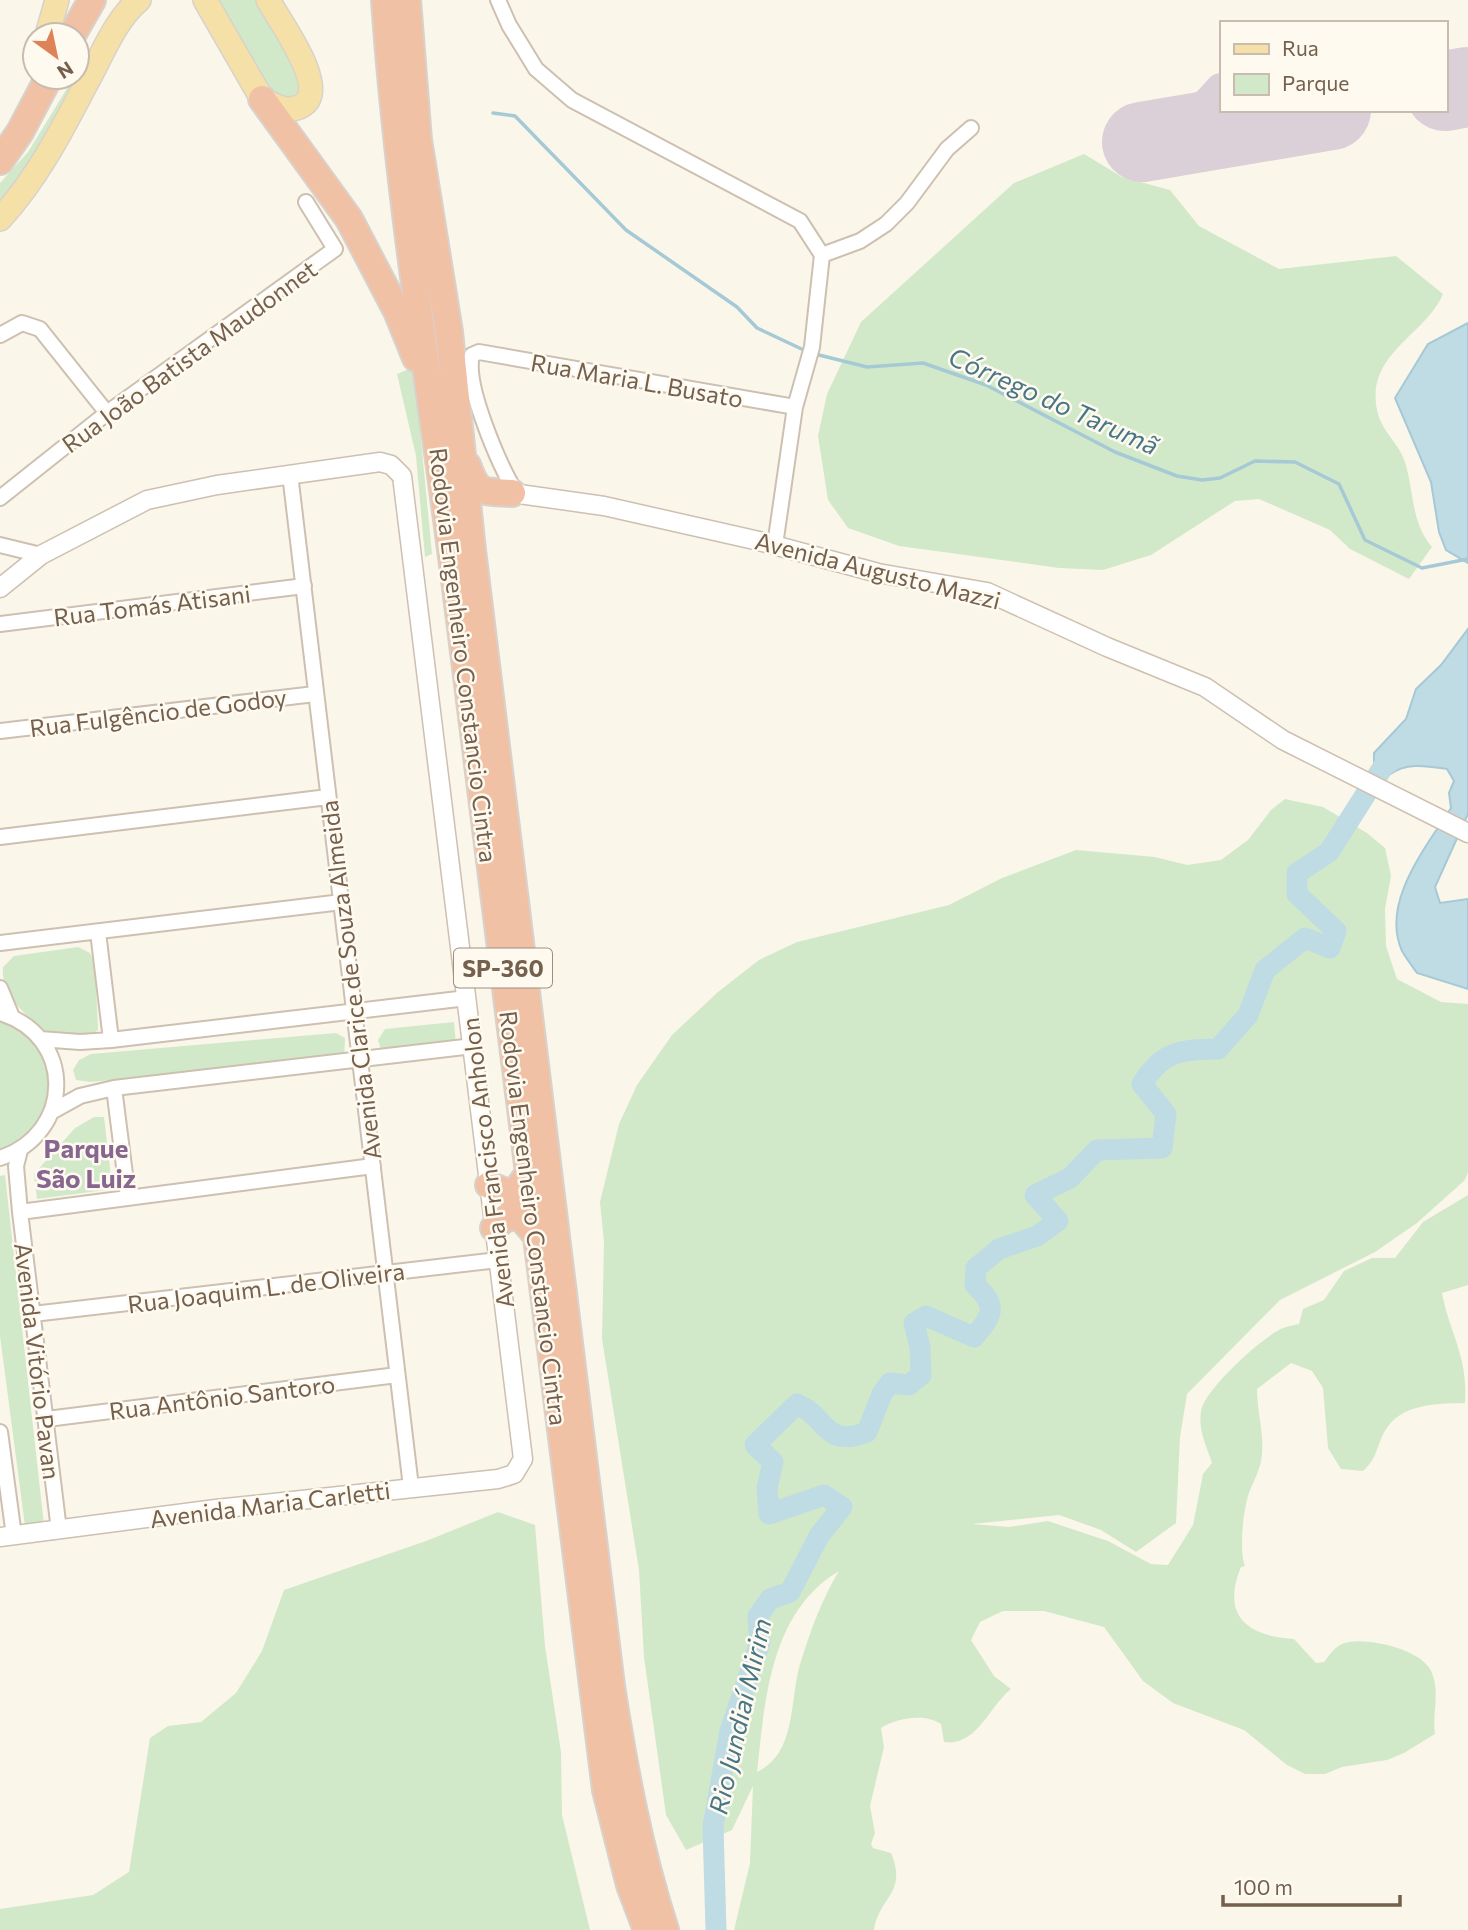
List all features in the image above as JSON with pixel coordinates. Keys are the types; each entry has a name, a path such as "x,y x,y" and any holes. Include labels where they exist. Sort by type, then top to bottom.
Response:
{"highway":[{"path":"80,21 92,0"},
{"name":"Rodovia Engenheiro Constancio Cintra","path":"385,0 390,74 606,1790 630,1885 647,1930"},
{"name":"Rodovia Engenheiro Constancio Cintra","path":"407,0 418,141 449,332 472,550 611,1685 627,1784 648,1875 665,1930"},
{"path":"0,161 20,132 42,91"},
{"path":"262,99 349,219 397,311 430,393"},
{"path":"459,425 475,485 481,491 514,493"},
{"path":"472,550 480,518 490,503 514,493"},
{"path":"489,1185 510,1194 517,1190 529,1173"},
{"path":"494,1228 505,1218 520,1216 537,1236"}],"main road":[{"path":"51,21 57,0"},
{"path":"0,219 33,178 114,32 129,8 139,0"},
{"path":"192,0 219,23"},
{"path":"205,0 262,99 278,107 300,107 313,93 309,74 268,0"},
{"path":"280,0 286,33"},
{"path":"0,150 19,119 30,91"}],"street":[{"path":"498,0 509,25 536,69 572,100 800,221 822,255 811,353 795,407 775,545"},
{"path":"822,255 860,241 886,225 907,203 947,149 971,128"},
{"name":"Rua João Batista Maudonnet","path":"0,498 107,413 335,249 306,202"},
{"path":"0,335 22,323 40,330 107,413"},
{"name":"Rua Maria L. Busato","path":"514,493 475,398 469,365 472,355 479,352 795,407"},
{"name":"Avenida Francisco Anholon","path":"290,474 380,462 397,469 404,484 523,1447 522,1466"},
{"path":"0,588 41,555 147,500 186,490 290,474"},
{"name":"Avenida Clarice de Souza Almeida","path":"290,474 411,1487"},
{"name":"Avenida Augusto Mazzi","path":"514,493 604,506 775,545 878,573 987,592 1205,688 1283,740 1334,768 1467,832"},
{"path":"0,545 41,555"},
{"name":"Rua Tomás Atisani","path":"0,624 304,586"},
{"name":"Rua Fulgêncio de Godoy","path":"0,731 315,694"},
{"path":"0,837 328,797"},
{"path":"0,943 342,902"},
{"path":"98,932 111,1040"},
{"path":"0,989 6,1015 40,1039 48,1052 56,1081 51,1112 39,1134 20,1150 0,1158"},
{"path":"40,1039 80,1042 111,1040 467,999"},
{"path":"51,1112 80,1096 114,1088 473,1046"},
{"path":"114,1088 128,1198"},
{"name":"Avenida Vitório Pavan","path":"20,1150 16,1166 20,1212 59,1530"},
{"path":"20,1212 373,1166"},
{"name":"Rua Joaquim L. de Oliveira","path":"33,1314 498,1260"},
{"name":"Rua Antônio Santoro","path":"47,1419 397,1376"},
{"name":"Avenida Vitório Pavan","path":"0,1432 7,1537"},
{"name":"Avenida Maria Carletti","path":"7,1537 411,1487 498,1479 514,1474 522,1466"}],"green space":[{"path":"120,0 129,0 91,66 91,48"},
{"path":"215,0 255,0 301,76 303,91 288,102 274,96"},
{"path":"65,91 77,91 44,148 0,208 0,183 28,152"},
{"path":"1084,154 1122,177 1170,190 1199,226 1279,269 1396,256 1443,294 1424,322 1388,359 1376,390 1379,417 1405,462 1420,528 1432,547 1409,579 1350,549 1330,530 1259,499 1235,501 1151,555 1103,570 1059,568 899,546 848,528 828,500 818,436 827,394 861,322 1014,183"},
{"path":"414,367 432,554 425,557 416,456 397,374"},
{"path":"1285,799 1323,807 1367,833 1385,848 1391,876 1385,909 1386,946 1397,979 1441,1002 1468,1004 1468,1172 1465,1180 1417,1223 1375,1252 1280,1300 1187,1394 1180,1437 1176,1523 1136,1552 1101,1530 1059,1515 972,1524 1009,1527 1048,1521 1108,1541 1151,1564 1168,1565 1193,1525 1203,1474 1212,1463 1200,1418 1212,1390 1262,1341 1283,1328 1299,1324 1303,1309 1324,1300 1344,1271 1372,1258 1395,1258 1423,1222 1468,1195 1468,1285 1442,1293 1464,1371 1465,1403 1428,1405 1405,1412 1396,1418 1387,1427 1372,1460 1363,1471 1341,1469 1328,1448 1323,1388 1312,1371 1291,1363 1257,1389 1262,1454 1246,1503 1242,1541 1245,1566 1241,1567 1234,1598 1242,1620 1251,1628 1277,1637 1294,1639 1316,1663 1324,1662 1334,1649 1341,1645 1359,1641 1396,1647 1419,1658 1427,1665 1434,1681 1435,1734 1387,1760 1342,1767 1325,1774 1305,1774 1287,1765 1244,1730 1173,1703 1143,1681 1104,1627 1044,1611 1003,1611 980,1622 971,1640 994,1676 1011,1689 974,1732 955,1742 944,1742 941,1724 919,1718 903,1719 881,1728 884,1747 870,1806 875,1833 871,1844 873,1848 891,1853 896,1877 874,1930 734,1930 750,1863 753,1786 732,1830 686,1850 666,1815 644,1657 639,1570 602,1339 604,1242 600,1202 619,1124 637,1085 672,1035 718,992 759,960 797,942 949,905 1002,878 1076,850 1155,857 1187,865 1221,860 1248,840 1271,810","holes":["839,1571 817,1614 801,1661 786,1738 770,1763 757,1772 768,1688 785,1634 798,1610 816,1588"]},
{"path":"78,947 90,953 95,963 98,1030 90,1035 51,1037 26,1015 12,998 3,978 3,967 14,956"},
{"path":"0,1022 16,1029 39,1051 47,1064 51,1095 48,1111 37,1131 0,1156"},
{"path":"454,1022 456,1045 382,1053 378,1040 385,1029"},
{"path":"336,1033 345,1038 344,1060 90,1082 76,1080 73,1070 79,1060 91,1054"},
{"path":"94,1117 104,1117 112,1185 106,1190 37,1199 34,1174 75,1128"},
{"path":"5,1175 44,1525 25,1526 0,1336 0,1176"},
{"path":"498,1512 535,1525 545,1646 561,1752 562,1815 590,1930 0,1930 0,1909 93,1895 129,1872 150,1738 168,1726 201,1722 236,1693 262,1651 284,1590 426,1541"}],"water":[{"path":"1468,323 1468,563 1446,550 1439,532 1431,482 1395,398 1428,344"},
{"path":"1468,629 1468,814 1435,887 1440,903 1468,899 1468,989 1417,973 1402,951 1397,932 1397,913 1409,875 1451,808 1449,793 1454,781 1447,769 1432,767 1402,768 1389,775 1374,762 1374,753 1406,719 1416,689 1441,665"}],"waterway":[{"name":"Córrego do Tarumã","path":"493,113 515,116 626,230 737,307 757,328 808,352"},
{"name":"Córrego do Tarumã","path":"815,354 867,367 923,363 986,385 1115,452 1177,476 1202,480 1220,478 1255,461 1295,462 1339,484 1365,540 1422,568 1468,559"},
{"name":"Rio Jundiaí Mirim","path":"716,1930 713,1826 730,1731 760,1642 758,1616 770,1599 790,1592 819,1536 842,1507 824,1495 769,1514 767,1488 773,1462 755,1445 797,1404 834,1434 842,1437 867,1432 882,1394 890,1383 909,1385 921,1375 920,1347 914,1323 926,1316 974,1337 990,1311 987,1299 975,1285 976,1268 999,1249 1037,1236 1058,1221 1035,1195 1070,1178 1097,1150 1162,1148 1166,1114 1142,1084 1158,1064 1174,1054 1218,1049 1248,1015 1265,970 1305,938 1330,948 1336,931 1297,894 1297,873 1329,852 1383,767 1403,751"}],"taxiway":[{"path":"1179,135 1220,90"}],"runway":[{"path":"1447,91 1468,87"},
{"path":"1142,142 1319,112"}],"district":[{"name":"Parque São Luiz","path":"86,1162"}]}
